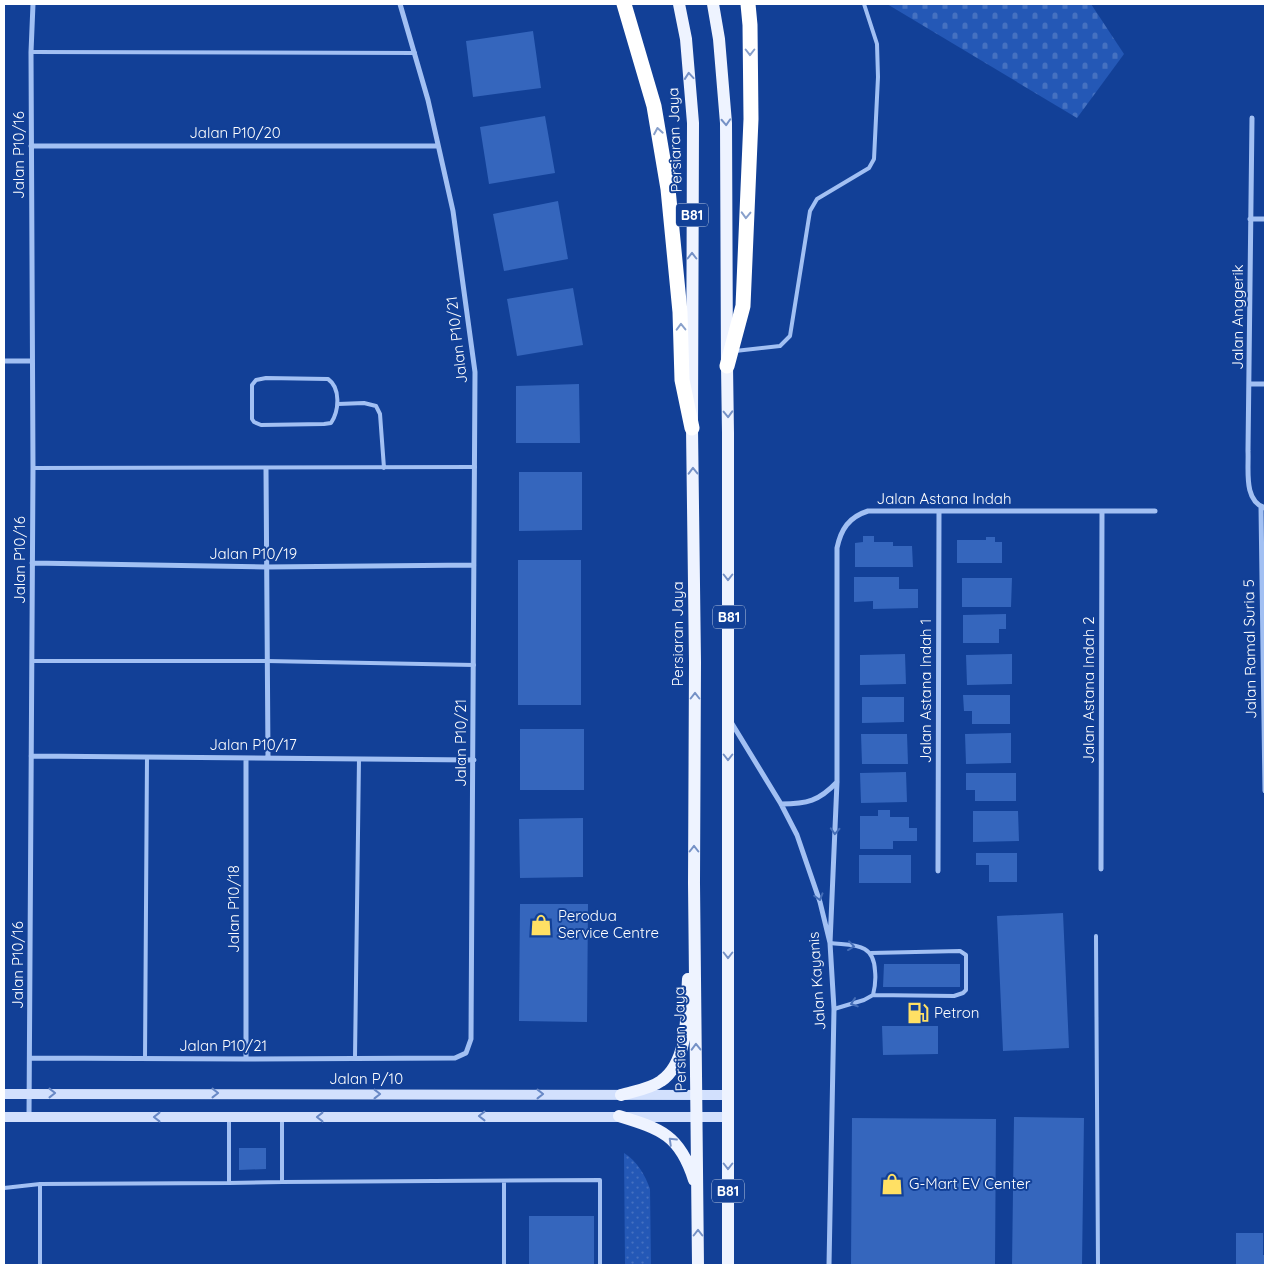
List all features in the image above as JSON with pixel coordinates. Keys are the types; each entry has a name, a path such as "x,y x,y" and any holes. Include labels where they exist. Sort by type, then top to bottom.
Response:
{"highway":[{"path":"624,4 654,106 668,189 680,312 682,380 692,428"},
{"path":"729,358 743,306 750,119 750,25 748,4"}],"main road":[{"name":"Persiaran Jaya","path":"679,4 686,39 692,123 692,428 695,662 694,884 698,1117 698,1265"},
{"name":"B81","path":"712,4 719,38 726,123 729,358 728,1265"},
{"path":"620,1094 643,1089 661,1082 673,1070 682,1050 694,884"},
{"path":"619,1116 654,1127 675,1142 689,1166 698,1200"}],"street":[{"name":"Jalan P10/16","path":"29,1117 33,468 32,52 34,4"},
{"name":"Jalan P10/21","path":"30,1058 455,1058 466,1053 471,1039 475,372 453,211 428,100 400,4"},
{"name":"Jalan Anggerik","path":"1252,118 1248,451 1250,488 1253,499 1263,508"},
{"name":"Jalan P10/20","path":"32,146 438,146"},
{"path":"1250,219 1265,219"},
{"path":"4,361 32,361"},
{"path":"1250,384 1265,384"},
{"path":"266,469 268,757"},
{"name":"Jalan Ramal Suria 5","path":"1263,508 1265,790"},
{"name":"Jalan Astana Indah","path":"830,943 838,782 838,548 844,527 852,518 868,511 1155,511"},
{"name":"Jalan Astana Indah 1","path":"938,871 939,511"},
{"name":"Jalan Astana Indah 2","path":"1101,868 1102,511"},
{"name":"Jalan P10/19","path":"32,563 266,567 474,565"},
{"name":"Jalan Kayanis","path":"729,717 797,835 809,866 830,943 834,1009 829,1265"},
{"name":"Jalan P10/17","path":"31,756 474,760"},
{"name":"Jalan P10/18","path":"246,758 246,1059"},
{"path":"780,804 798,804 814,800 827,793 838,782"},
{"name":"Jalan P/10","path":"4,1094 728,1095"},
{"path":"4,1117 728,1117"}],"lane":[{"path":"729,358 780,346 790,336 810,211 818,199 869,168 874,159 878,76 877,44 864,4"},
{"path":"32,52 415,53"},
{"path":"266,378 328,379 335,385 338,404 335,417 331,423 261,425 252,419 252,385 256,380 266,378"},
{"path":"338,404 364,403 376,406 380,414 384,468"},
{"path":"33,468 266,469 475,467"},
{"path":"32,661 267,661 474,665"},
{"path":"144,1059 148,757"},
{"path":"355,1057 359,759"},
{"path":"1096,936 1098,1265"},
{"path":"830,943 862,947 871,953 874,959 875,973 875,989 872,995 864,1000 834,1009"},
{"path":"871,953 960,951 966,954 966,990 959,995 872,995"},
{"path":"229,1117 229,1183"},
{"path":"282,1117 282,1182"},
{"path":"4,1188 40,1184 600,1180 600,1265"},
{"path":"504,1181 504,1265"},
{"path":"40,1184 40,1265"}],"green space":[{"path":"887,4 1091,4 1124,54 1077,118"},
{"path":"624,1153 640,1169 650,1189 651,1265 625,1265"}],"building":[{"path":"533,31 541,88 473,97 466,41"},
{"path":"545,116 555,173 489,184 480,127"},
{"path":"558,201 568,259 504,271 493,214"},
{"path":"573,288 583,345 517,356 507,299"},
{"path":"579,384 580,443 516,443 516,386"},
{"path":"519,472 582,472 582,530 519,531"},
{"path":"863,536 874,536 874,542 893,542 893,546 912,546 913,567 855,567 855,543 863,542"},
{"path":"986,537 995,537 995,542 1002,542 1002,563 957,563 957,540 986,540"},
{"path":"518,560 581,560 581,705 518,705"},
{"path":"854,577 899,577 899,589 918,589 918,608 873,609 873,601 854,602"},
{"path":"962,578 1012,578 1011,607 962,607"},
{"path":"1006,614 1006,629 999,629 999,643 963,643 963,615"},
{"path":"905,654 906,684 860,685 860,655"},
{"path":"1012,654 1012,684 967,685 966,655"},
{"path":"963,695 1010,695 1010,724 972,724 972,711 964,711"},
{"path":"862,697 904,697 904,722 862,723"},
{"path":"520,729 584,729 584,790 520,790"},
{"path":"1011,733 1011,763 966,764 965,734"},
{"path":"861,734 907,734 908,764 862,764"},
{"path":"906,772 907,802 861,803 860,773"},
{"path":"966,773 1016,773 1016,801 975,801 975,790 966,790"},
{"path":"878,810 890,810 890,817 909,817 909,828 917,828 917,841 893,841 893,849 860,849 860,816 878,816"},
{"path":"973,811 1018,811 1019,841 973,842"},
{"path":"583,818 583,877 520,878 519,819"},
{"path":"976,853 1017,853 1017,882 989,882 989,865 976,865"},
{"path":"859,855 911,855 911,883 859,883"},
{"path":"520,904 588,904 587,1022 519,1021"},
{"path":"1063,913 1069,1048 1003,1051 997,916"},
{"path":"884,964 960,964 960,987 883,987"},
{"path":"882,1026 938,1026 938,1054 883,1055"},
{"path":"1014,1117 1084,1118 1082,1265 1012,1265"},
{"path":"852,1118 996,1119 995,1265 851,1265"},
{"path":"239,1148 266,1148 266,1169 239,1170"},
{"path":"529,1216 594,1216 594,1265 529,1265"},
{"path":"1236,1233 1263,1233 1265,1265 1236,1265"}],"place":[{"name":"Perodua Service Centre","path":"541,925"},
{"name":"Petron","path":"918,1013"},
{"name":"G-Mart EV Center","path":"892,1184"}]}
